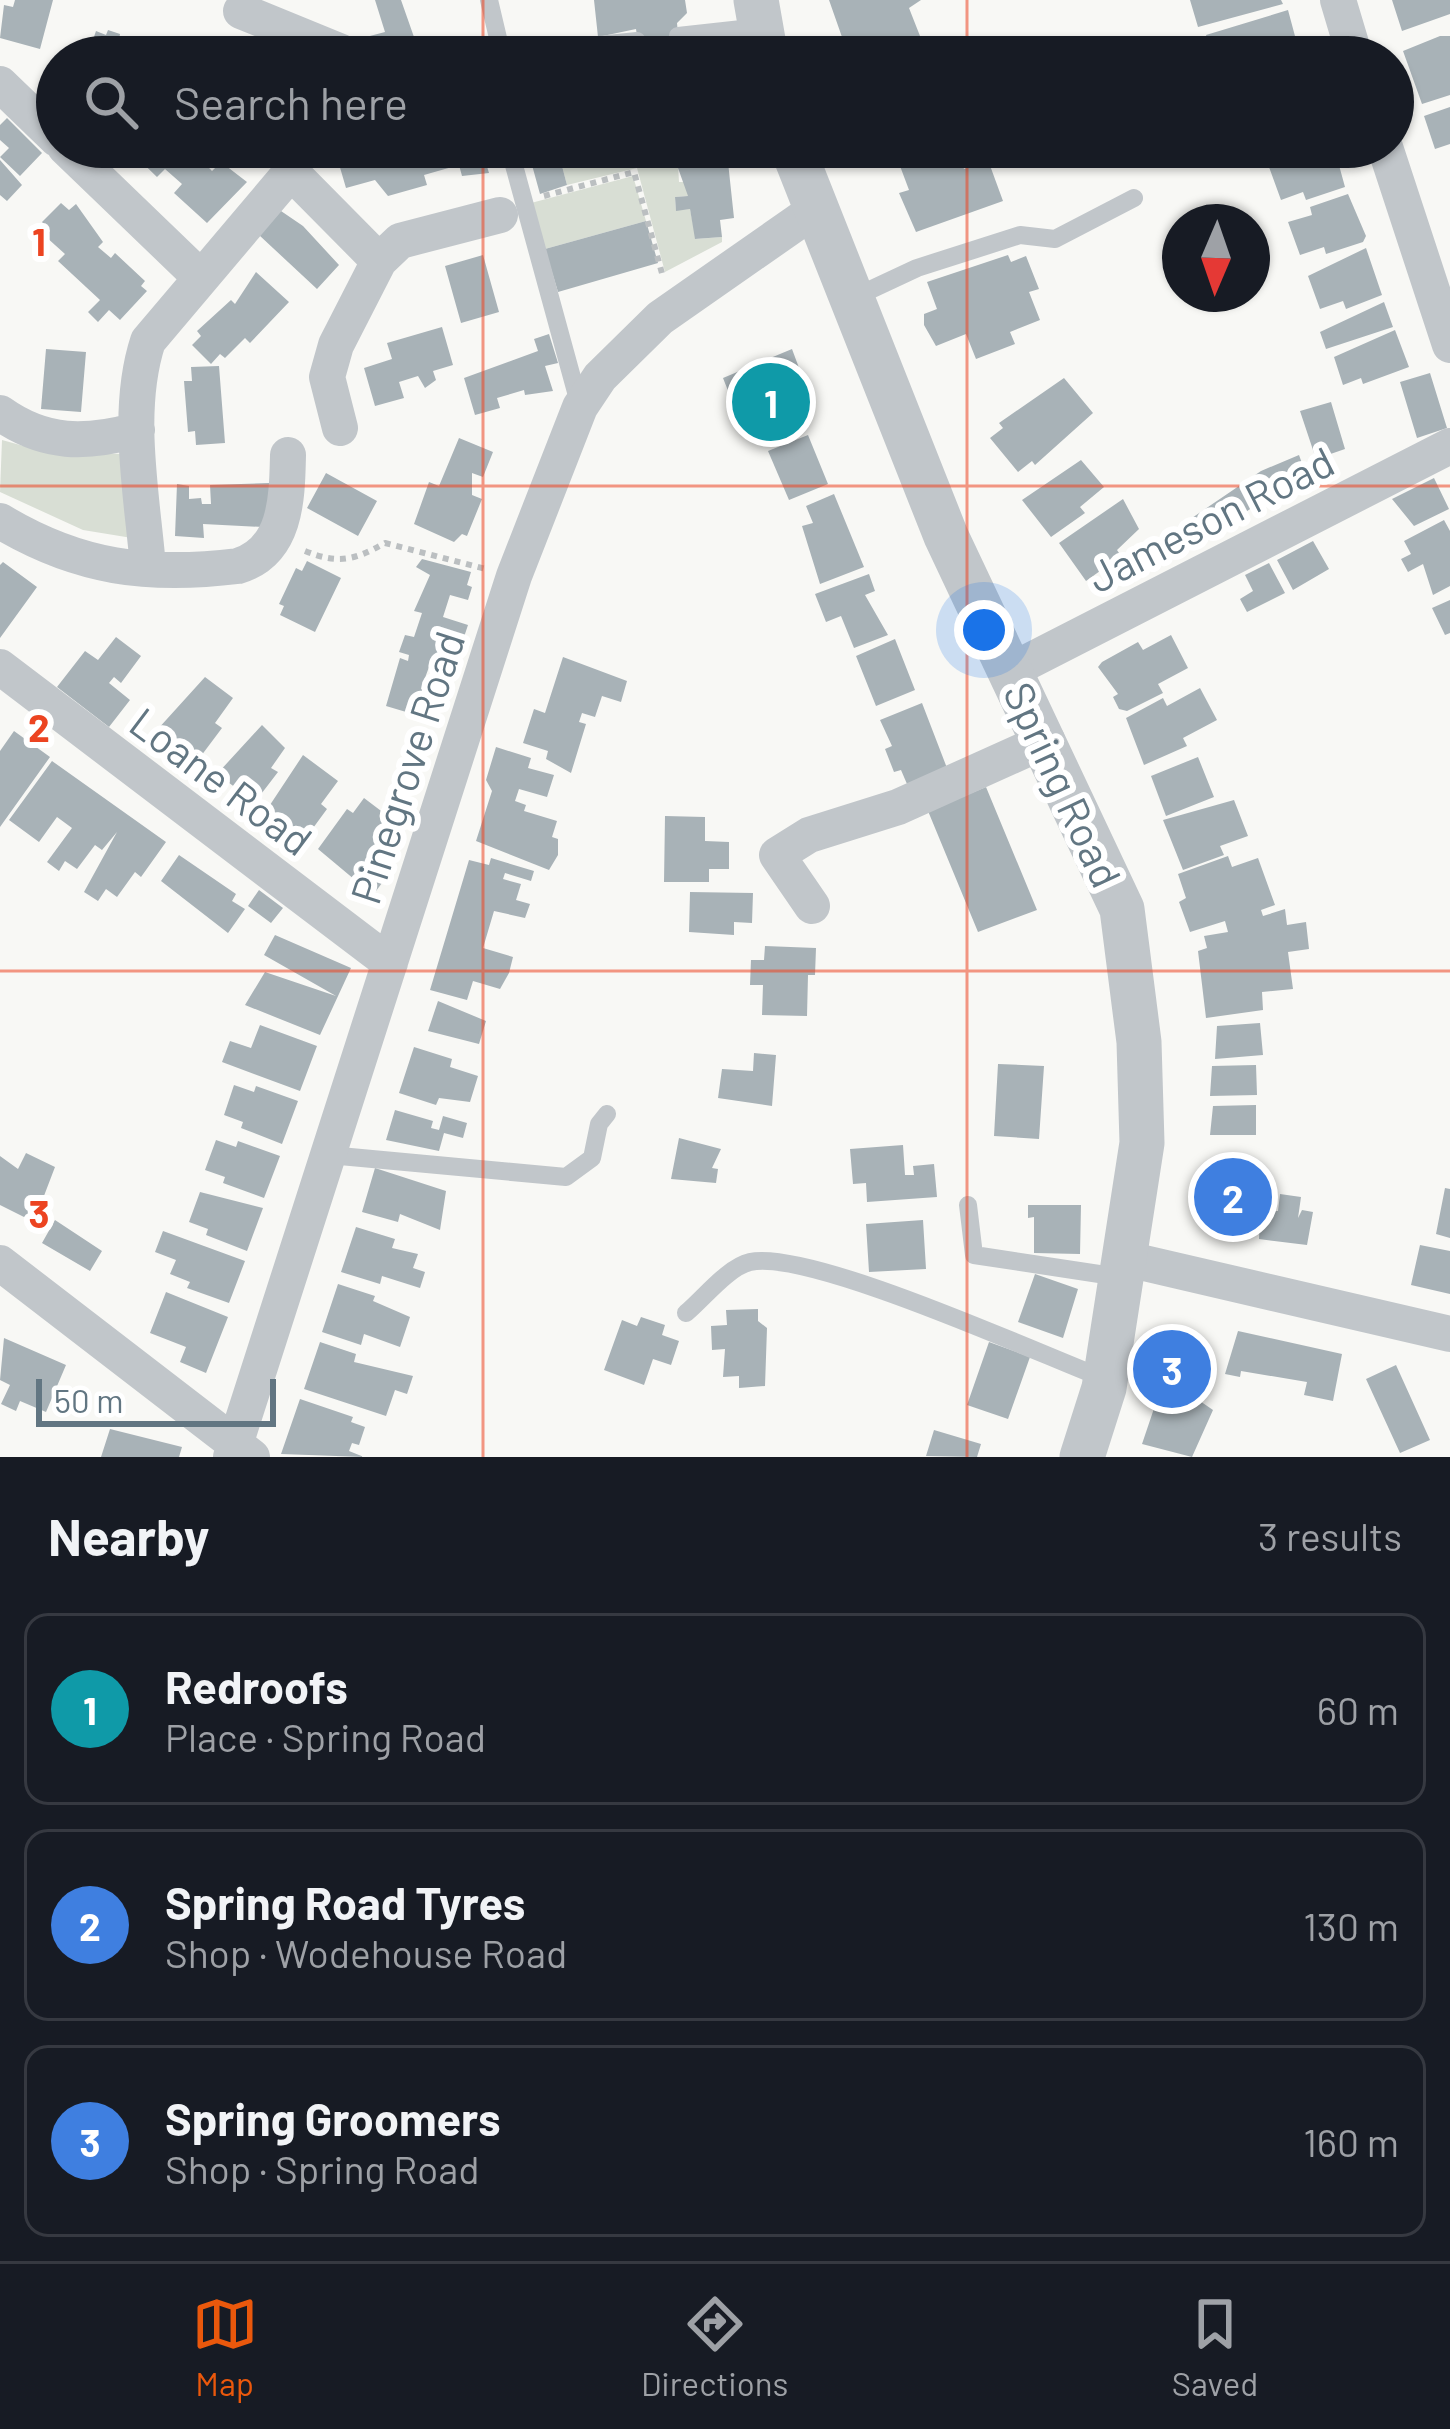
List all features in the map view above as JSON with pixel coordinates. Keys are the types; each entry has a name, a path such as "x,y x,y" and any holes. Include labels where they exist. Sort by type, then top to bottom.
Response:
{"street":[{"path":"1338,0 1349,36"},
{"path":"242,11 302,36"},
{"path":"2,90 36,120"},
{"path":"87,168 198,275"},
{"path":"148,567 137,430 140,363 148,341 198,275 288,168"},
{"path":"303,168 379,261"},
{"name":"Spring Road","path":"801,168 946,536 1047,740 1122,910 1131,958 1142,1143 1105,1379 1082,1457"},
{"path":"1392,168 1449,335"},
{"name":"Pinegrove Road","path":"240,1453 328,1155 514,576 580,407 600,377 660,318 818,207"},
{"path":"340,428 327,377 336,345 379,261 400,241 512,208"},
{"path":"0,413 45,437 89,443 137,430"},
{"name":"Jameson Road","path":"1012,670 1450,446"},
{"path":"0,521 76,560 215,568 259,555 287,511 288,455"},
{"name":"Loane Road","path":"0,668 390,963"},
{"path":"812,906 766,841 809,835 898,807 1047,740"},
{"path":"0,1263 240,1453"},
{"path":"1126,1268 1450,1334"}],"lane":[{"path":"489,0 498,36"},
{"path":"679,35 762,18"},
{"path":"510,168 512,208 580,407"},
{"path":"855,297 897,275 1020,235 1055,239 1134,198"},
{"path":"328,1155 566,1177 592,1158 599,1124 607,1114"},
{"path":"968,1205 974,1255 1126,1268"},
{"path":"686,1313 744,1263 768,1260 899,1298 1105,1379"}],"path":[{"path":"512,208 634,172 665,283"},
{"path":"259,555 305,551 335,562 351,561 385,543 514,576"}],"shaded area":[{"path":"563,168 637,168 567,185"},
{"path":"637,168 678,168 679,182 687,182 688,196 675,197 676,210 690,209 696,239 722,237 722,242 665,272"},
{"path":"633,176 646,221 545,249 531,203"},
{"path":"2,440 42,451 122,454 132,538 83,530 0,492"}],"building":[{"path":"15,0 53,0 43,36 36,36 36,48 0,38 4,5 13,7"},
{"path":"375,0 401,0 414,36 370,36 385,32"},
{"path":"594,0 685,0 687,13 677,23 678,36 637,36 636,29 598,36"},
{"path":"829,0 921,0 909,8 920,36 842,36"},
{"path":"1190,0 1281,0 1283,4 1198,27"},
{"path":"1392,0 1450,0 1450,14 1402,31"},
{"path":"1288,10 1295,36 1206,36"},
{"path":"1450,36 1450,95 1422,104 1414,82 1414,47"},
{"path":"1450,107 1450,144 1435,149 1424,116"},
{"path":"7,118 36,147 36,159 20,176 0,157 9,148 0,140 0,125"},
{"path":"0,160 22,185 7,201 0,195"},
{"path":"148,168 229,168 247,182 207,223 174,193 182,184 165,169 157,177"},
{"path":"340,168 448,168 424,175 427,185 388,196 375,180 346,188"},
{"path":"460,168 487,168 489,173 462,176"},
{"path":"533,168 563,168 567,185 540,194"},
{"path":"678,168 729,168 734,218 720,220 722,237 695,239 690,209 676,211 675,197 688,196"},
{"path":"901,168 991,168 1003,201 916,232 899,193 909,190"},
{"path":"1269,168 1340,168 1345,187 1306,200 1303,192 1281,200"},
{"path":"1348,194 1366,236 1363,242 1326,254 1324,247 1300,255 1288,222 1312,215 1310,207"},
{"path":"61,203 69,210 76,204 103,242 98,247 111,258 115,253 145,281 141,286 147,291 120,320 109,310 98,322 88,312 100,300 58,261 65,254 45,236 50,231 42,222"},
{"path":"281,211 303,226 339,265 317,289 259,235"},
{"path":"646,221 658,263 558,292 545,249"},
{"path":"1366,248 1382,295 1346,309 1343,301 1320,309 1308,276"},
{"path":"483,255 499,312 461,323 445,266"},
{"path":"1008,255 1011,262 1026,256 1039,289 1029,292 1040,320 1010,332 1015,344 976,359 966,334 936,346 924,325 924,314 937,309 927,282"},
{"path":"256,272 289,302 250,343 245,338 225,358 220,354 211,364 192,345 201,336 197,331 231,300 235,304"},
{"path":"1384,302 1393,327 1326,349 1320,332"},
{"path":"442,327 453,365 433,371 436,380 425,388 418,376 399,382 404,398 375,406 364,368 392,359 387,343"},
{"path":"1395,330 1409,367 1363,384 1361,378 1343,385 1334,357"},
{"path":"549,334 558,363 545,366 553,391 525,395 524,390 497,398 500,408 475,415 464,378 538,351 534,339"},
{"path":"46,349 86,352 81,412 41,409"},
{"path":"792,349 815,411 752,437 745,419 740,421 723,378"},
{"path":"219,366 225,443 196,445 195,431 188,432 184,381 192,381 191,367"},
{"path":"1430,373 1447,428 1417,438 1400,382"},
{"path":"1064,378 1093,413 1035,465 1032,461 1018,472 990,438 1003,428 999,423"},
{"path":"1331,402 1345,449 1316,459 1300,411"},
{"path":"808,435 828,484 789,500 768,451"},
{"path":"459,438 493,452 483,477 472,473 472,495 482,499 467,536 462,534 454,542 414,524 429,482 439,486"},
{"path":"1299,455 1308,480 1274,493 1201,542 1186,522 1261,471"},
{"path":"1081,460 1104,487 1080,507 1085,513 1051,537 1022,500"},
{"path":"326,473 377,501 358,536 307,508"},
{"path":"1434,478 1449,509 1414,526 1392,499"},
{"path":"269,483 270,521 263,527 203,524 204,538 175,536 177,484 189,486 189,499 201,498 202,504 211,504 210,485"},
{"path":"834,494 864,567 820,584 802,526 813,523 806,506"},
{"path":"1123,499 1139,529 1117,550 1121,556 1086,581 1059,543"},
{"path":"1444,520 1450,531 1450,586 1433,595 1423,564 1408,572 1401,559 1411,554 1404,541"},
{"path":"1313,541 1329,569 1293,590 1277,560"},
{"path":"422,559 471,572 467,585 472,587 468,600 450,595 443,617 468,625 464,637 457,635 445,672 429,667 421,689 435,694 423,717 386,706 400,658 408,661 409,655 399,652 405,635 414,637 422,613 414,611 430,575 416,567"},
{"path":"307,561 341,578 315,632 280,615 284,606 279,604 296,568 302,571"},
{"path":"3,562 37,587 0,638 0,565"},
{"path":"1269,563 1285,593 1247,612 1240,599 1253,591 1245,575"},
{"path":"869,574 875,591 865,595 888,635 854,648 841,616 826,622 815,594"},
{"path":"1450,600 1450,633 1445,635 1432,608"},
{"path":"1171,635 1188,668 1158,684 1163,693 1127,711 1119,709 1113,697 1118,694 1098,667 1138,642 1143,650"},
{"path":"116,637 141,656 121,683 114,677 109,683 130,700 109,727 57,687 85,651 98,660"},
{"path":"895,639 915,690 876,706 856,656"},
{"path":"563,657 627,681 621,702 602,696 595,717 582,713 579,722 586,724 571,773 546,759 548,751 523,743 534,709 545,713"},
{"path":"205,677 233,698 215,723 222,728 198,760 157,730"},
{"path":"1200,688 1217,720 1183,738 1187,746 1144,765 1126,718 1163,698 1167,706"},
{"path":"922,703 947,768 907,784 901,770 894,772 885,749 892,746 880,720"},
{"path":"262,725 285,748 271,768 278,772 255,802 217,774"},
{"path":"14,731 50,757 0,827 0,751"},
{"path":"496,747 531,758 528,768 554,775 547,797 519,789 515,801 526,805 524,811 557,821 552,837 558,839 558,855 549,870 476,841 492,791 486,780"},
{"path":"303,755 338,781 321,804 327,809 305,839 266,811"},
{"path":"1198,757 1214,797 1166,816 1151,776"},
{"path":"52,761 166,842 141,877 135,872 117,897 106,889 98,901 84,892 117,832 102,850 95,845 77,869 65,861 59,871 47,862 72,828 57,817 39,842 9,820"},
{"path":"986,787 1037,910 978,932 928,811"},
{"path":"364,798 397,823 371,863 388,875 373,895 318,849 347,809 353,813"},
{"path":"1234,800 1248,836 1220,846 1224,855 1183,870 1163,820"},
{"path":"665,816 705,817 705,841 729,842 729,869 709,869 709,882 664,882"},
{"path":"179,855 236,894 232,901 245,909 228,933 161,881"},
{"path":"1228,856 1232,867 1258,858 1275,905 1261,910 1263,916 1285,909 1287,925 1306,922 1309,949 1288,952 1293,989 1262,992 1263,1010 1206,1018 1198,951 1207,948 1204,936 1228,932 1225,921 1190,932 1179,902 1186,898 1178,874"},
{"path":"491,858 534,871 531,881 505,873 503,879 521,884 516,900 530,904 525,918 494,911 483,948 513,957 509,973 500,989 473,981 467,1000 430,990 469,860 489,865"},
{"path":"259,890 283,908 271,923 248,906"},
{"path":"690,892 753,893 752,923 734,922 734,935 689,932"},
{"path":"275,935 351,968 320,1035 245,1005 265,972 336,996 264,955"},
{"path":"765,946 816,948 815,975 808,975 807,1016 762,1015 763,985 750,985 751,960 764,960"},
{"path":"438,1001 486,1021 479,1044 428,1031"},
{"path":"1260,1023 1263,1055 1215,1059 1217,1026"},
{"path":"260,1025 317,1046 300,1091 222,1062 230,1041 251,1048"},
{"path":"414,1047 452,1059 450,1067 478,1076 470,1102 439,1098 436,1105 399,1093"},
{"path":"754,1053 776,1055 772,1106 718,1098 722,1069 753,1071"},
{"path":"998,1064 1044,1066 1039,1139 994,1136"},
{"path":"1256,1065 1257,1095 1210,1096 1212,1066"},
{"path":"234,1085 254,1092 256,1086 298,1101 282,1144 241,1128 243,1122 224,1115"},
{"path":"1256,1105 1256,1135 1210,1135 1213,1106"},
{"path":"395,1110 433,1121 431,1128 439,1130 443,1116 467,1123 463,1138 444,1133 439,1151 386,1140"},
{"path":"679,1138 721,1149 712,1168 718,1169 716,1183 671,1179"},
{"path":"216,1140 236,1147 238,1141 280,1156 264,1198 223,1183 225,1177 205,1170"},
{"path":"903,1145 905,1175 914,1175 913,1166 934,1164 937,1197 867,1202 866,1183 853,1184 850,1149"},
{"path":"26,1153 55,1167 34,1222 0,1205 0,1156 18,1169"},
{"path":"375,1168 446,1191 440,1230 400,1214 398,1222 362,1212"},
{"path":"1211,1171 1257,1174 1254,1223 1208,1220"},
{"path":"1445,1188 1450,1189 1450,1238 1436,1234"},
{"path":"200,1192 263,1208 247,1251 206,1235 208,1229 189,1222"},
{"path":"1280,1194 1301,1197 1298,1218 1302,1210 1313,1212 1307,1245 1259,1239 1260,1211 1278,1211"},
{"path":"1028,1205 1081,1205 1080,1254 1034,1253 1034,1217 1028,1218"},
{"path":"55,1220 102,1251 90,1271 42,1243"},
{"path":"923,1220 926,1269 869,1272 866,1224"},
{"path":"356,1227 395,1239 392,1248 418,1254 413,1268 425,1272 420,1288 382,1276 380,1284 341,1272"},
{"path":"163,1231 245,1261 229,1303 187,1288 190,1282 170,1274 176,1260 155,1252"},
{"path":"1420,1245 1450,1251 1450,1294 1411,1285"},
{"path":"1035,1274 1078,1289 1063,1338 1018,1322"},
{"path":"338,1284 375,1296 373,1301 410,1317 400,1347 364,1334 361,1345 322,1332"},
{"path":"166,1292 228,1317 206,1373 180,1362 186,1347 150,1333"},
{"path":"758,1309 758,1321 767,1328 765,1386 739,1388 739,1376 723,1377 725,1349 712,1350 711,1326 727,1325 726,1310"},
{"path":"641,1317 665,1325 662,1335 679,1341 671,1365 653,1359 644,1385 604,1370 622,1320 637,1326"},
{"path":"1238,1331 1342,1354 1333,1401 1304,1395 1307,1382 1241,1371 1240,1377 1225,1374"},
{"path":"4,1338 66,1365 46,1412 20,1401 16,1411 1,1404 10,1385 0,1380"},
{"path":"320,1342 356,1354 354,1362 413,1376 407,1394 395,1390 386,1416 304,1389"},
{"path":"989,1342 1030,1357 1008,1419 967,1405"},
{"path":"1169,1364 1205,1375 1197,1399 1213,1410 1192,1457 1142,1444"},
{"path":"1396,1365 1430,1440 1400,1453 1366,1379"},
{"path":"300,1399 353,1417 351,1422 365,1427 359,1445 352,1443 349,1451 364,1457 281,1454"},
{"path":"110,1429 182,1447 179,1457 101,1457"},
{"path":"934,1430 981,1444 977,1457 926,1456"}],"place":[{"name":"Redroofs","path":"771,402"},
{"name":"Spring Road Tyres","path":"1233,1197"},
{"name":"Spring Groomers","path":"1172,1369"}]}
